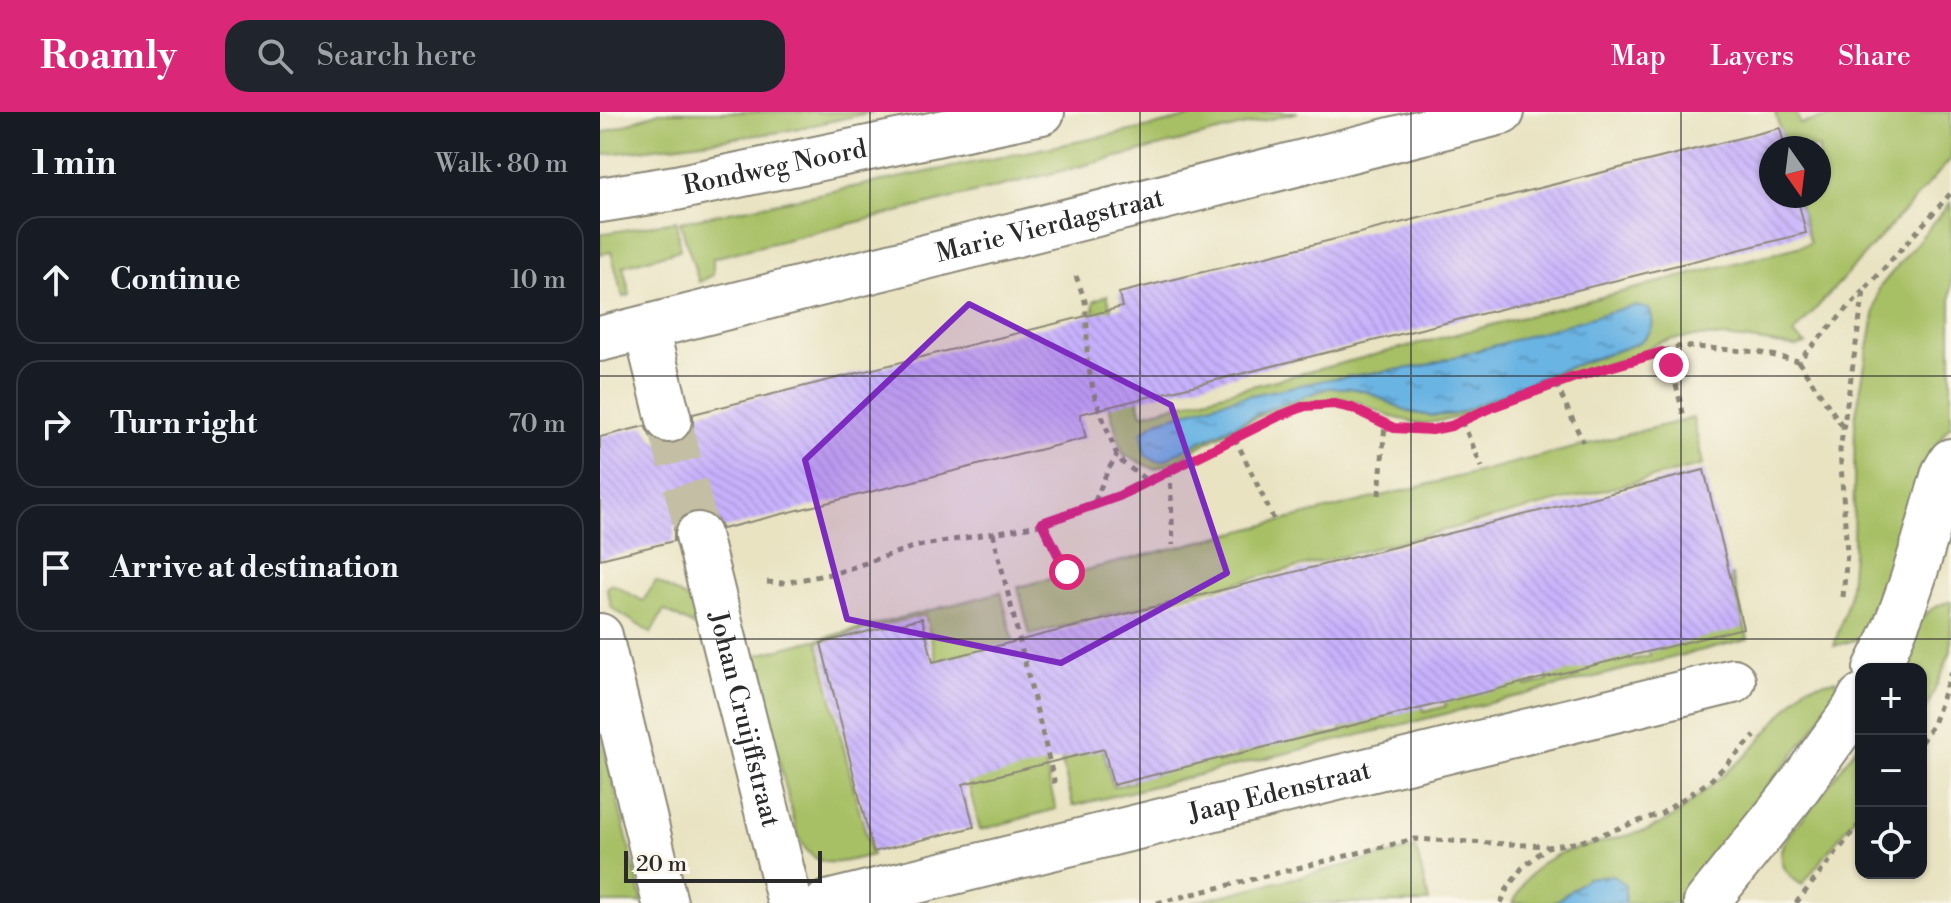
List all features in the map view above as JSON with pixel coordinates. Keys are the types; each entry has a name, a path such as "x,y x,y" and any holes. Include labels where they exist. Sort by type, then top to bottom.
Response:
{"street":[{"name":"Rondweg Noord","path":"600,200 676,188 1042,112"},
{"name":"Marie Vierdagstraat","path":"600,339 1502,112"},
{"path":"646,328 669,420"},
{"path":"1879,663 1912,584 1944,473 1951,461"},
{"name":"Johan Cruijffstraat","path":"698,535 790,903"},
{"path":"600,636 665,903"},
{"name":"Jaap Edenstraat","path":"827,903 1733,681"},
{"path":"1706,903 1791,797 1855,708"}],"path":[{"path":"1798,361 1951,193"},
{"path":"1069,220 1069,256 1085,301 1087,360 1095,398 1117,455 1148,481"},
{"path":"1847,553 1840,450 1864,291"},
{"path":"710,588 743,581 782,583 836,573 913,547 1042,523 1119,496 1305,406 1334,404 1352,408 1394,428 1432,430 1451,426 1492,407 1556,384 1681,346 1758,352 1798,361 1843,428"},
{"path":"1662,352 1671,365 1684,417"},
{"path":"1556,384 1583,442"},
{"path":"1462,421 1482,467"},
{"path":"1379,495 1385,424"},
{"path":"1235,438 1274,520"},
{"path":"1095,503 1117,455"},
{"path":"1170,471 1173,545"},
{"path":"1042,523 1067,572"},
{"path":"993,533 1069,844"},
{"path":"1926,735 1933,724 1951,672"},
{"path":"1796,903 1855,829"},
{"path":"1157,903 1414,839 1547,847"}],"highlighted area":[{"path":"969,304 1171,405 1227,573 1061,663 847,619 805,460"}],"green space":[{"path":"659,112 873,112 781,132 600,155 600,134"},
{"path":"1210,112 1298,112 713,258 713,275 699,282 680,222 1150,127"},
{"path":"1775,112 1796,112 1800,124 1848,112 1951,112 1951,159 1793,334 1806,344 1795,347 1728,337 1677,338 1658,343 1638,355 1509,395 1456,418 1421,424 1338,398 1294,403 1256,418 1174,462 1154,469 1123,454 1106,397 1095,340 1094,301 1107,295 1142,414 1810,243 1800,208 1831,208 1831,136 1782,136","holes":["1636,344 1549,374 1456,414 1432,416 1409,412 1368,392 1328,388 1271,408 1156,461 1145,455 1143,446 1330,379 1424,366 1484,348"]},
{"path":"1951,202 1951,425 1924,466 1869,630 1858,639 1834,646 1849,597 1853,552 1855,419 1879,288"},
{"path":"676,221 680,250 623,266 630,295 623,297 611,252 600,254 600,234"},
{"path":"1693,418 1703,465 1030,635 1018,587"},
{"path":"1732,575 1748,639 1073,806 1057,742 1098,731 1113,787 1134,782 1120,726 1203,707 1218,763 1238,757 1224,702 1307,682 1320,736 1342,732 1328,676 1409,657 1424,712 1446,706 1431,650 1513,631 1526,686 1548,681 1535,625 1615,605 1630,660 1650,656 1638,600"},
{"path":"656,581 699,606 701,630 664,610 651,633 612,608 608,586 613,584 643,601"},
{"path":"1001,592 1056,809 980,830 925,615 818,642 872,855 836,862 817,859 802,843 796,829 753,656"},
{"path":"1951,602 1951,651 1927,708 1927,663 1906,663 1917,627 1937,606"},
{"path":"1836,680 1840,689 1811,732 1677,903 1625,903 1625,886 1554,903 1513,903 1524,882 1540,864 1560,853 1648,830 1674,817 1748,754 1806,686"},
{"path":"600,731 643,903 600,903"},
{"path":"1855,748 1855,817 1802,885 1784,867 1782,849 1792,830"},
{"path":"1416,848 1429,901 1192,903"}],"water":[{"path":"1635,306 1649,309 1652,320 1649,333 1636,344 1549,374 1456,414 1432,416 1409,412 1368,392 1328,388 1271,408 1168,459 1157,461 1145,455 1142,432 1157,421 1227,400 1330,379 1424,366"},
{"path":"1613,875 1625,886 1625,903 1554,903 1587,878"}],"building":[{"path":"1780,128 1782,136 1759,136 1759,208 1800,208 1806,233 1080,414 1086,438 722,529 716,518 706,511 691,511 680,518 674,527 674,541 600,559 600,437 645,426 651,437 661,444 676,444 687,437 693,428 693,414 1122,307 1119,293"},
{"path":"1704,470 1743,628 1113,785 1104,749 963,784 974,827 873,852 821,643 922,618 933,662"}],"tunnel":[{"path":"669,420 698,535"}],"route":[{"path":"1067,572 1042,523 1119,496 1305,406 1334,404 1352,408 1394,428 1432,430 1451,426 1492,407 1572,378 1662,352 1671,365"}]}
